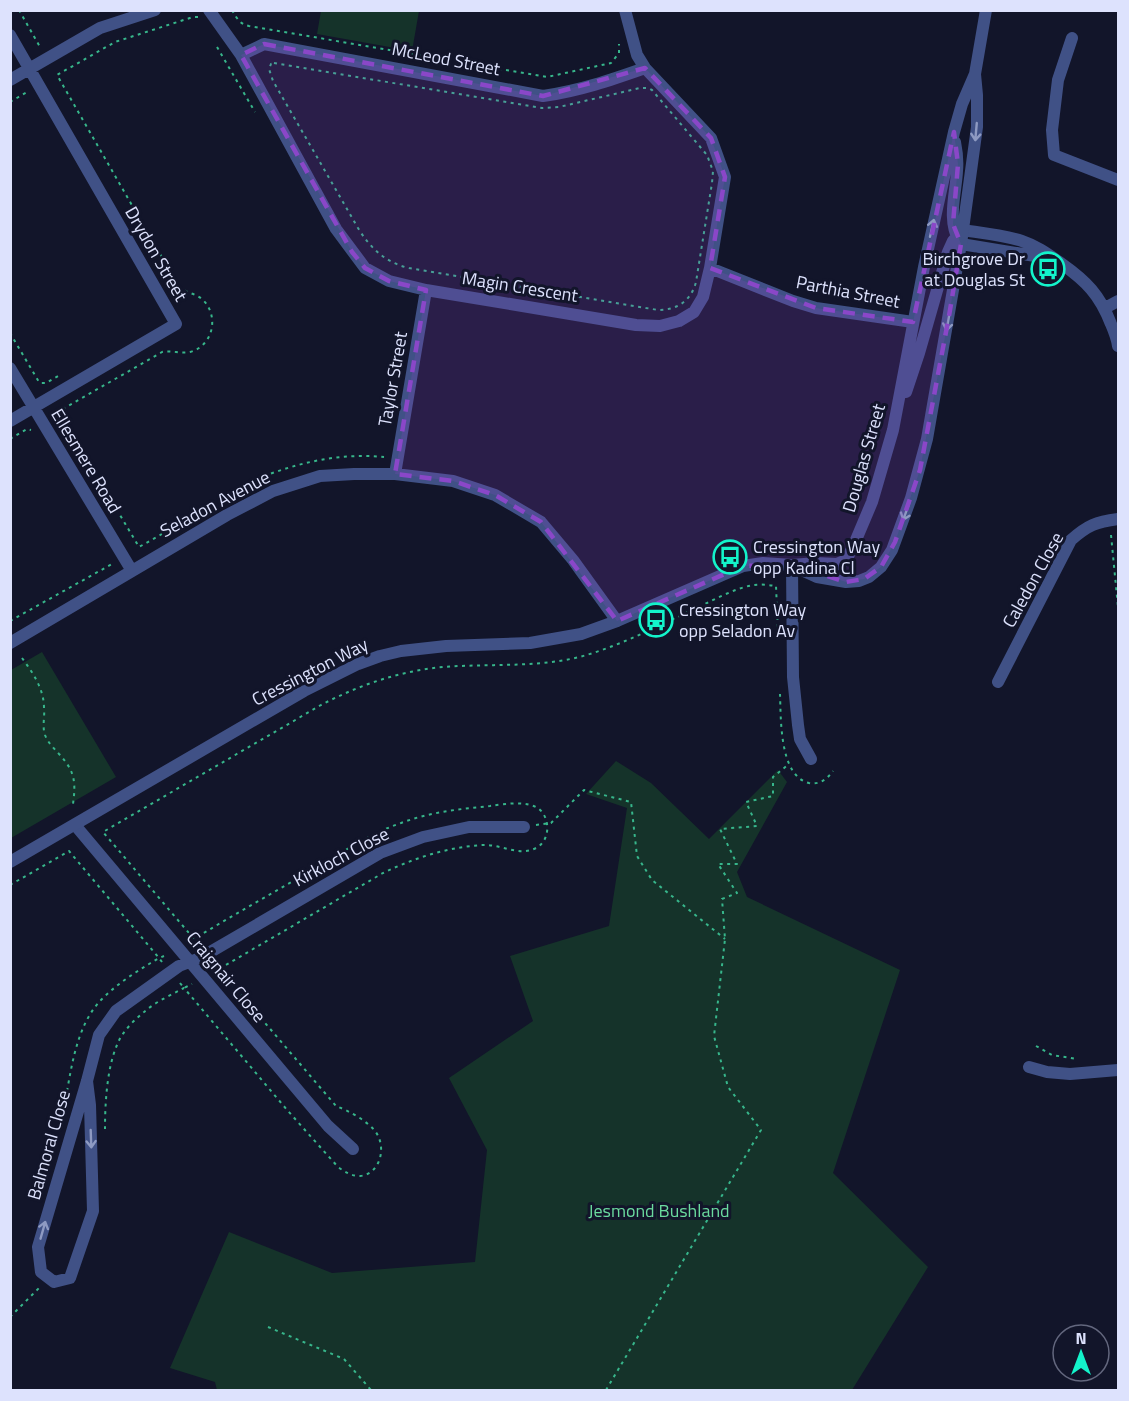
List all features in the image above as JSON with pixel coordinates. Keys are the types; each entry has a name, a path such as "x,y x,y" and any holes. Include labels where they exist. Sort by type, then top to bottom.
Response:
{"street":[{"path":"10,80 100,28 155,10"},
{"name":"Magin Crescent","path":"205,15 241,56 336,229 365,268 389,281 426,290 636,325 660,326 679,321 694,312 703,297 725,177 711,138 645,68 637,55 625,10"},
{"name":"Douglas Street","path":"792,566 816,563 837,564 846,560 860,534 872,502 893,430 926,256 954,132 962,104 975,74 986,10"},
{"name":"Drydon Street","path":"10,35 176,324 10,421"},
{"path":"1072,38 1058,80 1052,130 1054,154 1119,180"},
{"name":"McLeod Street","path":"241,56 264,44 543,96 604,82 645,68"},
{"name":"Douglas Street","path":"792,566 817,577 846,582 869,577 876,572 891,550 911,498 927,439 977,127 975,74"},
{"path":"954,132 958,164 953,216 960,237"},
{"path":"960,237 1062,264 1083,279 1105,308 1119,346"},
{"path":"893,430 919,353 948,252 960,237"},
{"name":"Parthia Street","path":"710,268 816,308 913,322"},
{"name":"Taylor Street","path":"395,474 426,290"},
{"path":"1105,308 1119,301"},
{"name":"Ellesmere Road","path":"10,368 132,571"},
{"name":"Seladon Avenue","path":"10,644 227,514 273,491 320,476 354,474 395,474 453,481 495,495 541,522 573,560 617,621"},
{"name":"Caledon Close","path":"999,682 1071,540 1098,522 1115,524"},
{"name":"Cressington Way","path":"10,862 304,691 369,660 401,651 446,646 547,641 581,634 617,621 743,566 763,563 792,566"},
{"path":"792,566 793,677 800,739 811,759"},
{"name":"Craignair Close","path":"75,825 328,1126 353,1149"},
{"name":"Kirkloch Close","path":"189,962 200,958 380,853 423,837 469,827 524,827"},
{"name":"Balmoral Close","path":"87,1081 90,1105 93,1211 70,1278 54,1282 41,1272 38,1247 99,1035 116,1011 178,967 189,962"},
{"path":"1029,1067 1047,1072 1070,1074 1119,1070"}],"path":[{"path":"19,10 40,48"},
{"path":"232,10 243,25 547,77 611,63 619,53 618,40"},
{"path":"57,75 115,42 205,15"},
{"path":"214,42 256,112"},
{"path":"278,63 542,108 552,108 640,88 648,88 655,92 707,155 713,176 695,288 683,303 665,310 409,268 388,260 362,235 273,81 269,69 271,64 278,63"},
{"path":"10,102 30,91"},
{"path":"10,333 37,380 41,383 46,383 66,371"},
{"path":"60,414 138,547 267,475 316,460 364,455 385,457"},
{"path":"10,439 27,429 31,430"},
{"path":"1115,524 1119,607"},
{"path":"10,621 112,564"},
{"path":"199,945 103,832 321,705 370,683 411,672 441,668 543,663 592,653 631,639 744,587 776,586"},
{"path":"22,658 43,695 45,735 74,774 73,804"},
{"path":"606,1390 761,1130 728,1087 714,1036 725,939 722,899 737,893 718,864 737,864 720,829 757,826 746,802 772,796 773,777 790,764 801,779 811,783 828,779 833,771"},
{"path":"524,827 551,824 584,790 631,801 637,856 652,880 725,939"},
{"path":"194,939 364,840 401,823 428,814 525,804 537,807 544,814 547,824"},
{"path":"10,885 69,851"},
{"path":"162,962 159,958 164,956"},
{"path":"214,963 219,969"},
{"path":"179,982 184,988 192,984"},
{"path":"1036,1046 1052,1055 1080,1059"},
{"path":"10,1317 39,1288"},
{"path":"268,1327 344,1359 371,1390"}],"highlighted area":[{"path":"264,44 543,96 645,68 711,138 725,177 710,268 816,308 913,322 954,132 958,164 953,224 961,244 949,316 920,470 895,542 881,567 864,579 846,582 792,565 743,566 617,621 541,522 495,495 453,481 395,474 426,290 389,281 365,268 352,252 241,55"}],"green space":[{"path":"321,11 419,11 412,51 317,34"},
{"path":"42,652 116,777 11,838 11,670"},
{"name":"Jesmond Bushland","path":"616,761 651,783 709,839 778,770 787,782 737,872 747,897 900,970 833,1173 928,1267 852,1390 217,1390 215,1382 170,1368 229,1232 332,1273 475,1262 487,1150 449,1078 533,1021 510,956 609,926 627,808 586,794"}],"place":[{"name":"Birchgrove Dr at Douglas St","path":"1048,269"},
{"name":"Cressington Way opp Kadina Cl","path":"730,557"},
{"name":"Cressington Way opp Seladon Av","path":"656,620"}]}
